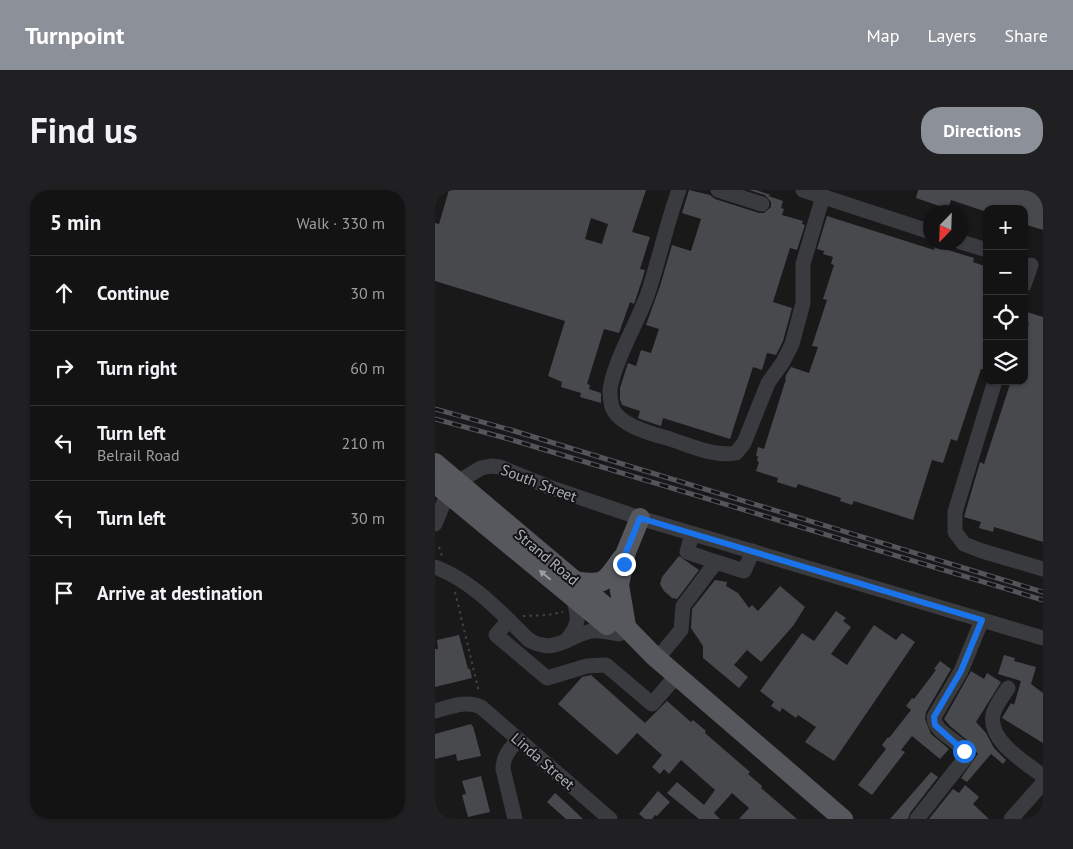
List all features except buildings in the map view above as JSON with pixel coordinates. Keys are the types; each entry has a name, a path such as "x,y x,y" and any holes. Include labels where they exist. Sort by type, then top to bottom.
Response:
{"main road":[{"name":"Strand Road","path":"435,463 471,504 573,597 623,630 656,657 843,819"},
{"name":"Strand Road","path":"435,483 471,504"},
{"path":"623,630 619,585 626,552 640,518"},
{"path":"573,597 607,579 626,552"}],"street":[{"path":"679,190 648,293 619,361 611,385 610,397 613,409 635,428 727,455 736,454 744,443 769,383 792,344 803,302 803,264 823,196"},
{"path":"718,190 762,204"},
{"path":"803,190 923,229"},
{"path":"968,244 983,249"},
{"path":"994,385 955,512 955,532 964,544 1043,569"},
{"name":"South Street","path":"435,524 444,502 466,477 481,468 500,467 549,488 640,518 1043,638"},
{"path":"692,534 687,552 743,571 753,551"},
{"path":"656,657 681,630 683,606 716,562"},
{"path":"435,568 457,577 514,618 529,640 538,645 554,646 593,631 623,630"},
{"path":"566,641 573,632 577,618 573,597"},
{"path":"514,618 496,635 547,678 587,666 606,665 651,704 677,675"},
{"path":"917,819 966,757 964,751 935,725 934,717 961,671 982,620"},
{"path":"1009,688 994,710 993,724 995,731 1008,749 1043,776"},
{"path":"435,711 478,700"},
{"name":"Linda Street","path":"478,700 485,711 610,819"},
{"path":"515,819 503,762 505,756 518,740"},
{"path":"1011,819 1043,783"}],"path":[{"path":"453,585 478,700"},
{"path":"514,618 534,617 573,597"}],"railway":[{"path":"435,409 511,430 1043,592"},
{"path":"435,419 509,439 1043,600"}],"route":[{"path":"624,564 626,552 640,518 982,620 961,671 934,717 935,725 964,751"}]}
